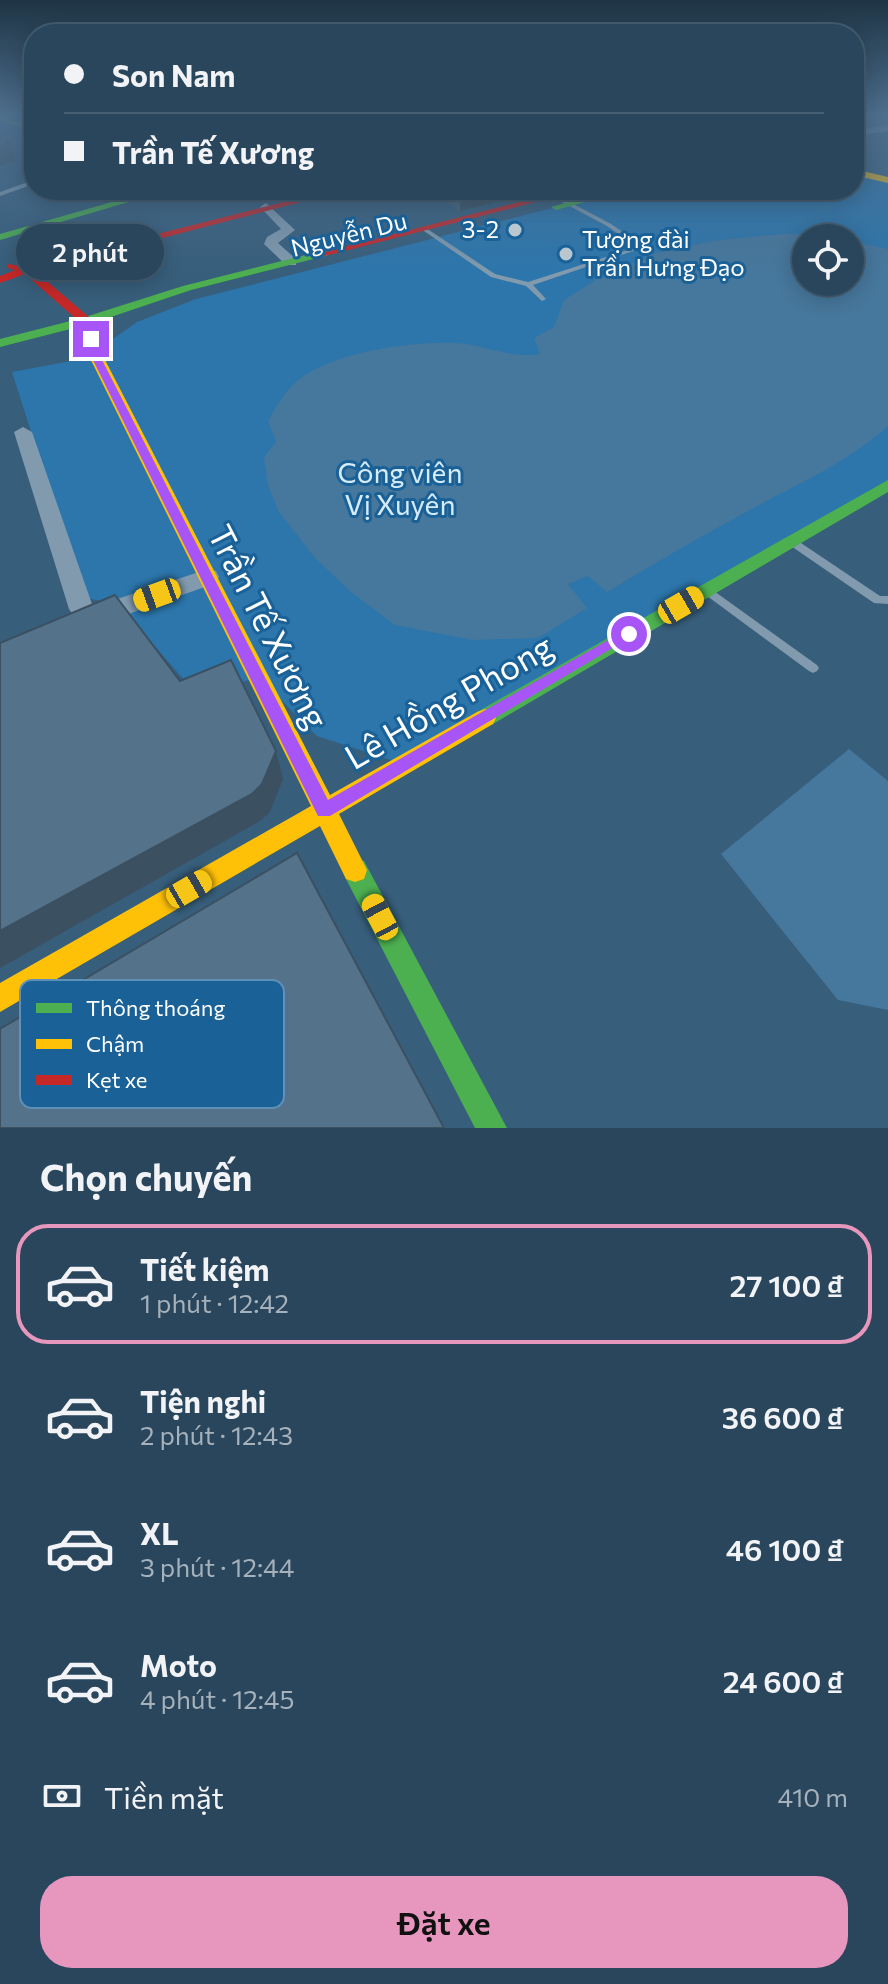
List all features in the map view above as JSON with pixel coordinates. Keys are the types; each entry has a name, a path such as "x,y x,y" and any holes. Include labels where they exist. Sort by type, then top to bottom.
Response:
{"street":[{"path":"864,174 886,179"},
{"path":"0,237 129,200"},
{"path":"251,200 266,207 289,230 272,240 271,244 291,262"},
{"path":"0,280 27,270 297,200"},
{"name":"Nguyễn Du","path":"0,343 86,321 196,299 556,200"},
{"name":"Nguyễn Du","path":"86,321 187,288 291,262 430,233"},
{"path":"0,263 27,270 86,321"},
{"name":"Trần Tế Xương","path":"86,321 97,358 324,811 492,1128"},
{"path":"23,432 81,609 89,616 106,613 208,577"},
{"name":"Lê Hồng Phong","path":"31,980 888,485"},
{"name":"Lê Hồng Phong","path":"0,998 20,986"}],"lane":[{"path":"0,194 24,186"},
{"path":"430,233 493,276 528,284 642,247 572,200"},
{"path":"528,284 542,299"},
{"path":"792,541 878,600 888,600"},
{"path":"706,590 813,668"}],"green space":[{"name":"Công viên Vị Xuyên","path":"864,174 888,180 888,481 397,762 317,736 258,677 198,696 120,606 84,597 12,372 71,361 110,341 137,322 196,299 584,200 864,200"}],"shaded area":[{"path":"792,234 792,296 864,296 864,244 888,249 888,426 858,450 825,470 607,592 588,576 568,584 587,608 538,638 473,640 395,625 351,592 315,558 279,512 268,486 264,457 276,442 268,421 288,390 312,371 373,350 417,344 456,343 519,355 540,354 534,338 554,327 564,300 600,277 656,253 713,241"},
{"path":"849,749 888,781 888,1010 838,1000 721,854"}],"building":[{"path":"115,595 180,681 231,660 276,751 262,784 252,794 0,931 0,643"},
{"path":"297,853 444,1128 0,1128 0,1029 20,1017 20,1108 284,1108 284,980 83,980"}],"traffic: fast":[{"path":"0,237 129,200"},
{"path":"556,207 584,200"},
{"path":"0,343 86,321 187,288 325,253"},
{"path":"485,718 888,485"},
{"path":"355,870 492,1128"}],"traffic: slow":[{"path":"864,174 888,180"},
{"path":"86,321 97,358 355,870"},
{"path":"31,980 485,718"},
{"path":"0,998 20,986"}],"traffic: jam":[{"path":"0,280 27,270 303,200"},
{"path":"325,253 538,200"},
{"path":"12,266 27,270 86,321"}],"place":[{"name":"3-2","path":"515,230"},
{"name":"Tượng đài Trần Hưng Đạo","path":"566,254"}],"route":[{"path":"91,339 97,358 324,811 629,634"}]}
